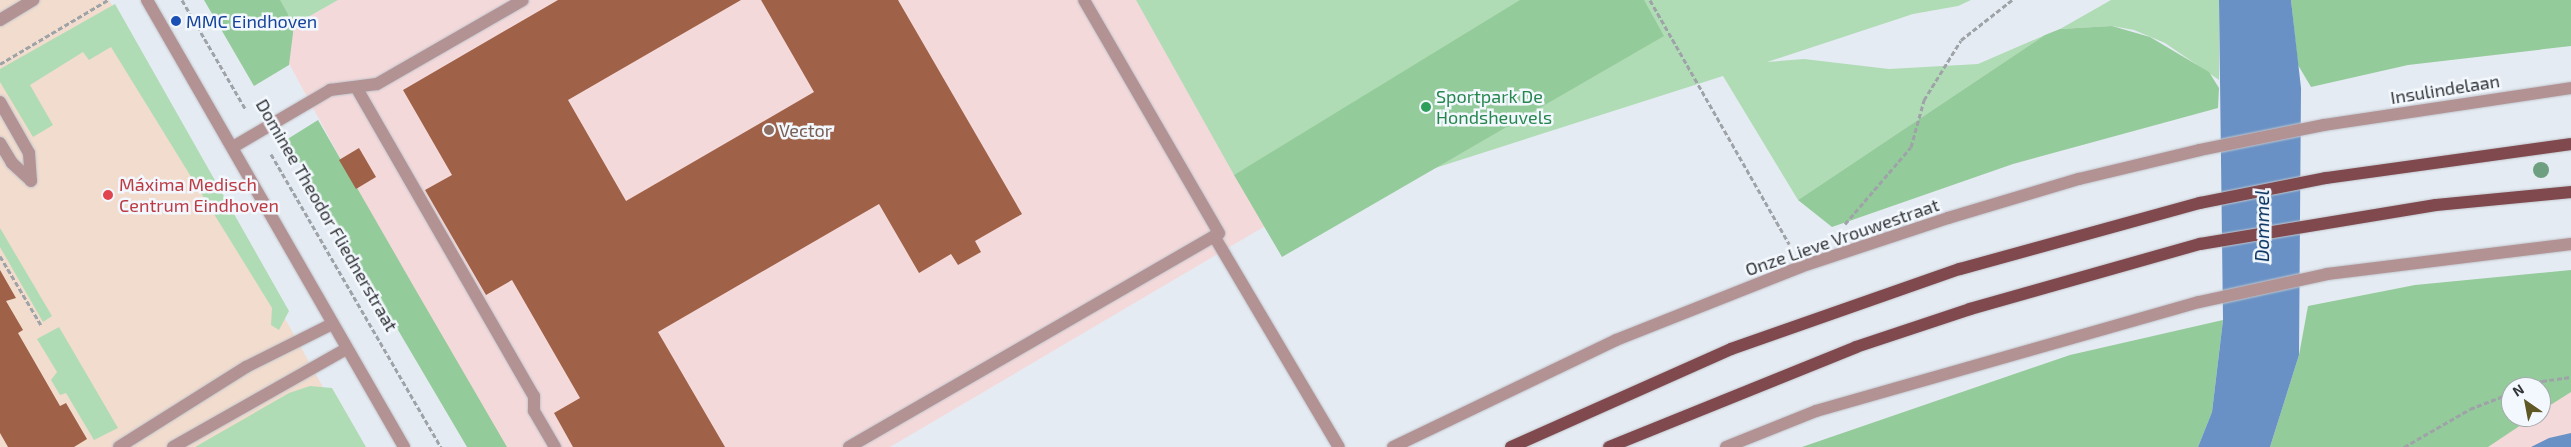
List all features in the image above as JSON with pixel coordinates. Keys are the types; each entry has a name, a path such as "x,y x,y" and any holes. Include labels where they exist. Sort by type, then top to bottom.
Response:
{"main road":[{"path":"1511,447 1658,380 1844,307 1960,269 2200,203 2326,178 2435,161 2571,144"},
{"path":"1609,447 1856,347 1970,309 2200,244 2436,205 2571,192"}],"street":[{"path":"0,20 33,0"},
{"path":"147,0 404,447"},
{"path":"233,147 330,90 377,84 523,0"},
{"path":"849,447 1219,233 1084,0"},
{"path":"356,87 534,396 534,412 555,447"},
{"name":"Insulindelaan","path":"2324,125 2571,88"},
{"path":"0,102 29,154 31,181 12,163 0,143"},
{"name":"Onze Lieve Vrouwestraat","path":"1393,447 1616,340 1800,267 1948,218 2079,180 2200,150 2324,125"},
{"path":"1214,236 1339,447"},
{"path":"1726,447 1816,411 2199,302 2327,274 2571,244"},
{"path":"119,447 246,368 332,324"},
{"path":"173,447 346,349"}],"path":[{"path":"0,64 108,0"},
{"name":"Dominee Theodor Fliednerstraat","path":"182,0 441,447"},
{"path":"1650,0 1800,267"},
{"path":"1818,261 1846,222 1911,147 1924,100 1961,40 2012,0"},
{"path":"0,256 41,325"},
{"path":"2551,380 2571,377"},
{"path":"2404,447 2470,409 2501,397"}],"shaded area":[{"name":"Máxima Medisch Centrum Eindhoven","path":"0,0 109,0 356,447 0,447"},
{"name":"Vector","path":"338,0 1139,0 1267,225 890,447 497,447 274,36"},
{"path":"2571,355 2571,447 2348,447 2501,384 2501,427 2551,427 2551,377 2518,377"}],"green space":[{"path":"204,0 280,0 294,25 289,65 254,86"},
{"path":"235,0 338,0 294,25 288,14"},
{"name":"Sportpark De Hondsheuvels","path":"1136,0 1971,0 1958,6 1913,14 1767,62 1804,59 1889,69 1978,64 2045,35 1798,200 1723,76 1291,214 1259,161 1234,175"},
{"path":"1520,0 1644,0 1664,36 1282,257 1234,175"},
{"path":"2111,0 2219,0 2219,80 2165,43 2134,30 2112,26 2060,29"},
{"path":"2291,0 2571,0 2571,46 2408,65 2311,87 2298,65"},
{"path":"115,4 289,311 279,330 271,325 272,308 111,47 89,60 83,52 30,85 53,125 33,137 0,82 0,69"},
{"path":"2112,26 2150,37 2209,72 2219,88 2218,108 2013,164 1832,227 1798,200 2045,35 2060,29"},
{"path":"318,120 507,447 467,447 286,140"},
{"path":"0,228 52,316 43,322 0,247"},
{"path":"2571,270 2571,392 2551,405 2551,377 2501,377 2501,427 2518,427 2488,447 2270,447 2299,355 2308,306 2415,285"},
{"path":"2223,320 2212,412 2198,447 1802,447 2070,355"},
{"path":"59,327 118,428 94,440 66,393 60,395 51,380 57,372 37,339"},
{"path":"310,386 332,388 366,447 195,447 289,393"}],"water":[{"name":"Dommel","path":"2219,0 2291,0 2301,88 2299,355 2270,447 2198,447 2212,412 2223,320"},
{"path":"2571,433 2571,447 2531,447 2549,438"}],"building":[{"path":"558,0 741,0 568,100 626,201 814,92 761,0 898,0 1022,214 975,241 981,252 958,265 951,254 919,273 879,204 658,332 725,447 573,447 554,413 580,398 512,280 486,295 425,190 452,175 403,90"},
{"path":"359,148 376,177 356,189 339,160"},
{"path":"0,270 16,298 6,301 23,330 18,333 60,406 66,403 87,439 74,447 8,447 0,433"}],"place":[{"name":"MMC Eindhoven","path":"176,21"},
{"name":"Sportpark De Hondsheuvels","path":"1426,107"},
{"name":"Vector","path":"769,130"},
{"name":"Máxima Medisch Centrum Eindhoven","path":"108,195"}]}
